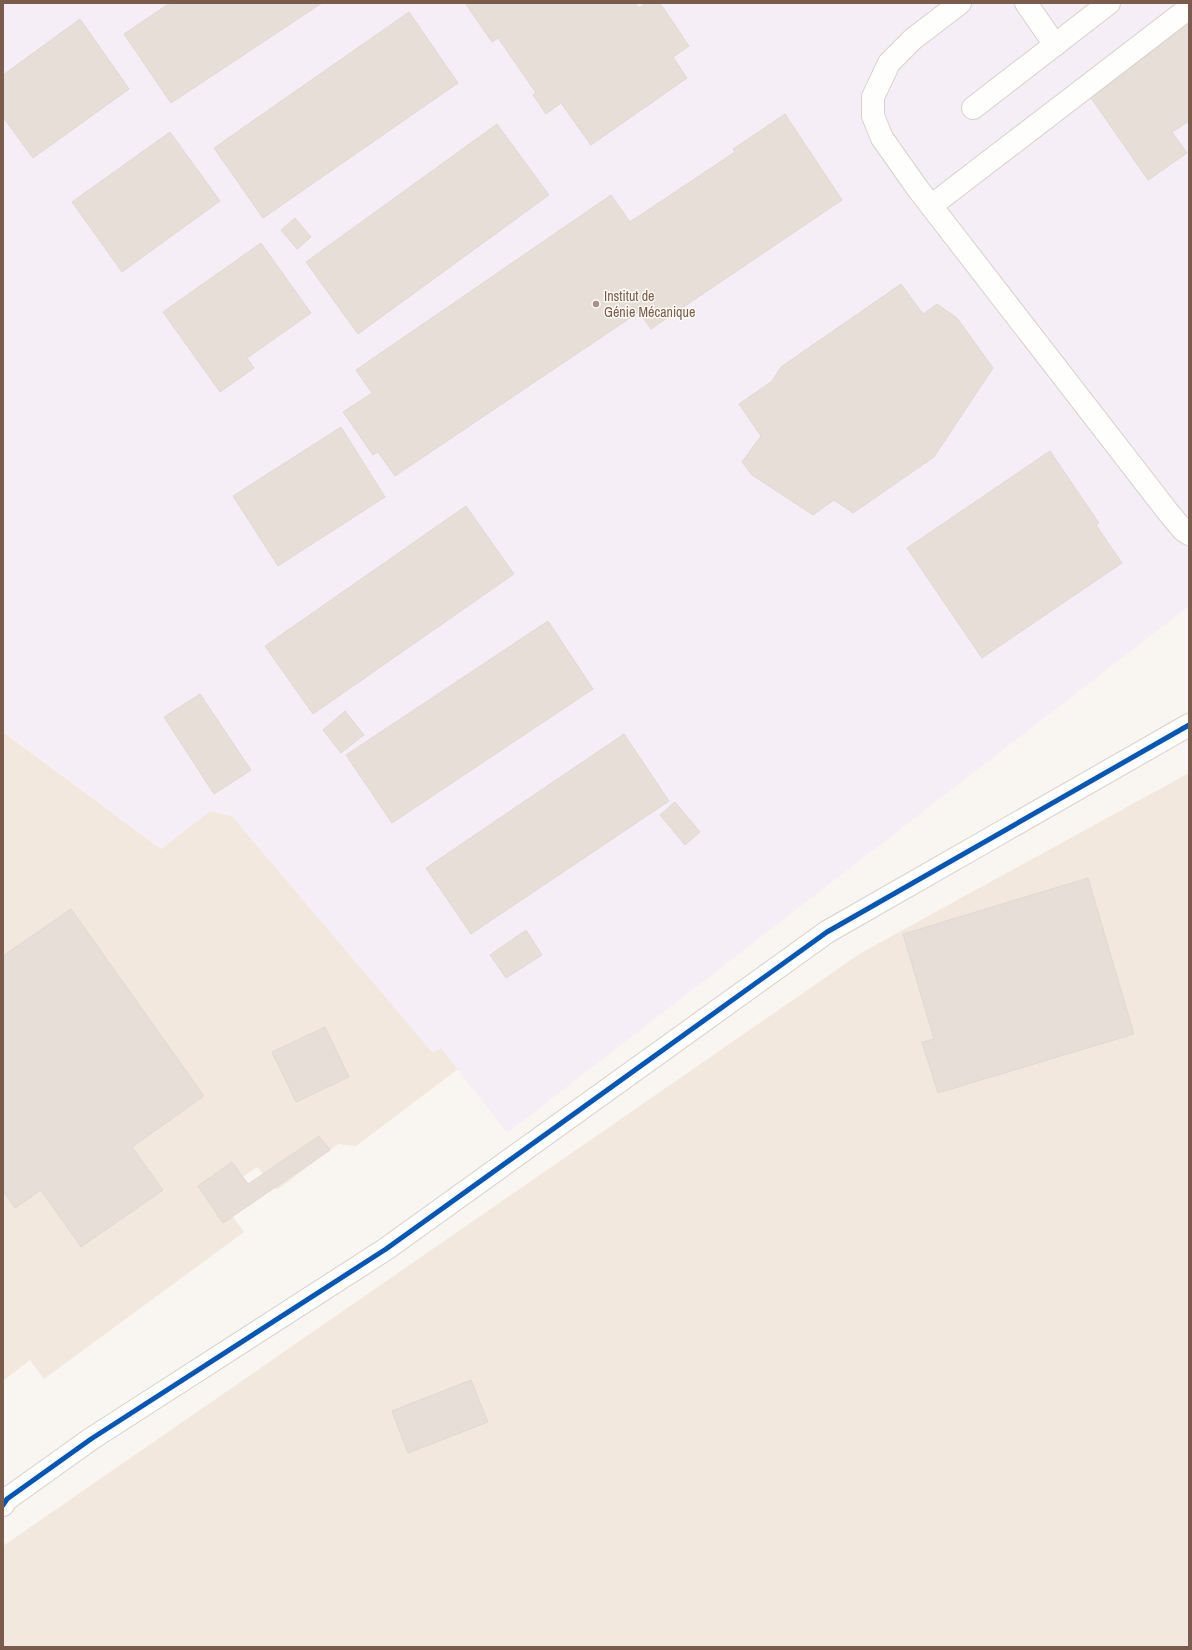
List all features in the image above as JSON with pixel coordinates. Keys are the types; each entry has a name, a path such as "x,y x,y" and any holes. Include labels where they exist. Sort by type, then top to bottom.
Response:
{"street":[{"path":"960,3 913,39 889,64 873,97 873,116 882,138 931,206 1168,512 1183,530 1189,534"},
{"path":"1026,3 1055,45"},
{"path":"973,108 1109,3"},
{"path":"931,206 1189,8"},
{"path":"3,1505 7,1499 91,1439 386,1249 827,932 1189,725"}],"shaded area":[{"name":"Institut de Génie Mécanique","path":"3,3 1189,3 1189,606 507,1133 441,1048 433,1053 232,816 210,811 161,849 3,731"},
{"path":"3,732 161,849 210,811 232,816 433,1053 441,1048 458,1069 356,1146 338,1144 277,1190 257,1167 217,1195 244,1232 44,1379 30,1360 3,1381"},
{"path":"1189,773 1189,1647 3,1647 3,1546 861,953"}],"building":[{"path":"170,3 322,3 171,103 124,34"},
{"path":"465,3 635,3 639,8 646,3 660,3 689,46 673,57 687,78 591,145 561,103 546,114 533,95 536,93 498,38 492,42"},
{"path":"409,12 458,83 263,218 214,148"},
{"path":"80,19 129,89 33,158 3,117 3,75"},
{"path":"1189,23 1189,121 1172,132 1187,153 1148,180 1087,92"},
{"path":"785,114 842,200 651,329 639,312 395,476 378,452 373,455 343,412 372,393 356,370 611,195 630,222 735,152 733,149"},
{"path":"497,124 549,195 358,334 306,262"},
{"path":"170,132 220,201 122,272 72,202"},
{"path":"295,218 311,237 297,249 281,230"},
{"path":"261,243 311,313 247,358 254,368 220,392 163,312"},
{"path":"901,284 923,314 937,304 957,318 993,368 934,457 853,513 834,500 813,515 752,475 742,462 761,436 739,404 772,381 781,367"},
{"path":"341,427 385,497 278,566 233,496"},
{"path":"1050,451 1099,523 1096,525 1122,563 982,658 907,548"},
{"path":"466,506 514,574 313,714 265,646"},
{"path":"548,621 593,689 392,823 346,755"},
{"path":"200,694 251,770 214,794 164,717"},
{"path":"345,711 364,735 341,753 323,730"},
{"path":"624,734 669,801 471,934 426,868"},
{"path":"675,802 700,832 685,845 660,815"},
{"path":"1088,878 1134,1034 938,1093 922,1042 934,1039 903,934"},
{"path":"71,909 204,1096 132,1147 163,1190 81,1247 41,1190 15,1208 3,1191 3,956"},
{"path":"526,930 542,955 506,978 490,955"},
{"path":"325,1027 349,1077 296,1102 272,1052"},
{"path":"319,1136 330,1150 223,1223 198,1186 232,1162 248,1184"},
{"path":"471,1380 488,1422 408,1453 392,1411"}],"cycle path":[{"path":"3,1505 7,1499 91,1439 386,1249 827,932 1189,725"}],"place":[{"name":"Institut de Génie Mécanique","path":"596,304"}]}
